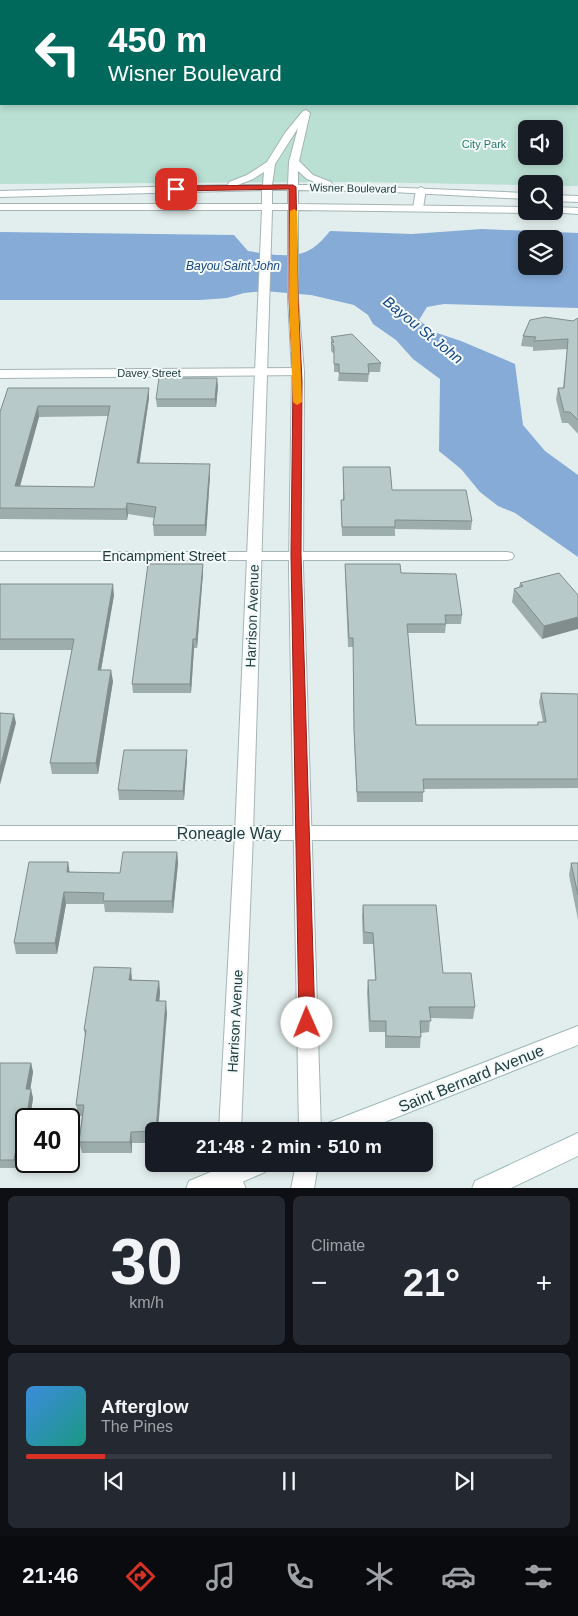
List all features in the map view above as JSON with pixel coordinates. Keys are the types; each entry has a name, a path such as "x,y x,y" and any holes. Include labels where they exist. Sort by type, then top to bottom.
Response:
{"street":[{"name":"Harrison Avenue","path":"309,105 294,162 293,299 298,372 296,555 310,1122"},
{"name":"Harrison Avenue","path":"230,1122 244,834 260,373 267,248 267,188 270,164 288,135 306,113"},
{"path":"294,162 310,177 348,188"},
{"path":"215,188 248,179 270,164"},
{"name":"Wisner Boulevard","path":"0,194 293,187 421,190 518,196"},
{"path":"142,206 146,190"},
{"path":"418,208 421,190"},
{"path":"563,198 578,199"},
{"path":"214,206 231,209 253,218 266,228"},
{"path":"294,228 305,218 334,206"},
{"name":"Wisner Boulevard","path":"0,207 334,206 518,210"},
{"path":"563,210 578,211"},
{"name":"Davey Street","path":"0,374 298,372"},
{"name":"Encampment Street","path":"0,556 507,556"},
{"name":"Roneagle Way","path":"0,833 578,833"},
{"name":"Saint Bernard Avenue","path":"359,1122 578,1035"},
{"path":"483,1188 578,1144"},
{"path":"302,1188 305,1172"},
{"path":"197,1188 231,1176"}],"green space":[{"name":"City Park","path":"0,105 578,105 578,186 563,186 563,175 518,175 518,185 355,182 0,184"}],"water":[{"path":"482,229 518,230 518,275 563,275 563,232 578,233 578,308 444,304 427,307 419,320 434,332 461,341 515,364 523,425 545,451 578,475 578,557 515,513 498,506 480,492 461,469 439,451 440,379 413,359 396,340 373,324 368,315 354,305 311,295 264,291 244,293 227,298 200,300 0,300 0,232 234,235 248,251 290,255 306,252 313,248 330,231 412,234"}],"building":[{"path":"545,317 573,321 578,318 578,420 570,412 564,412 558,388 564,388 568,339 534,341 536,337 523,336 530,320"},
{"path":"352,334 381,363 368,364 369,374 339,373 339,364 334,364 334,346 331,343 334,342 331,337"},
{"path":"159,378 217,378 215,399 156,399"},
{"path":"8,388 149,388 137,463 210,464 205,525 153,525 156,507 127,503 126,509 0,508 0,412","holes":["38,406 110,406 94,487 15,486"]},
{"path":"343,467 390,467 392,490 466,490 472,521 395,520 395,527 342,527 341,500 344,500"},
{"path":"148,564 203,564 196,639 193,639 190,684 132,684"},
{"path":"345,564 400,564 401,573 456,574 462,615 445,615 446,624 407,624 416,725 538,725 538,722 546,722 541,693 578,694 578,779 423,779 424,792 357,792 353,638 349,638"},
{"path":"559,573 578,595 578,617 544,626 514,589 523,586 520,583"},
{"path":"0,584 113,584 98,670 111,670 96,763 50,763 74,639 0,639"},
{"path":"0,713 14,714 0,768"},
{"path":"124,750 187,750 183,791 118,790"},
{"path":"123,852 177,852 172,901 103,901 104,893 64,892 55,943 14,943 29,862 68,862 67,872 120,873"},
{"path":"571,863 578,863 578,895"},
{"path":"363,905 436,905 443,973 471,973 475,1007 429,1007 431,1021 420,1021 421,1037 386,1036 386,1021 370,1021 368,980 376,980 373,933 364,932"},
{"path":"94,967 131,968 129,980 159,981 156,1001 166,1001 157,1122 145,1122 145,1131 131,1132 130,1142 80,1142 84,1105 76,1105 86,1030 84,1030"},
{"path":"0,1063 31,1063 26,1089 31,1089 28,1108 15,1108 14,1160 0,1160"}],"slow traffic":[{"path":"294,211 293,299 298,372 297,402"}],"route":[{"path":"176,189 293,187 293,299 298,381 296,555 307,1023"}],"water label":[{"name":"Bayou Saint John","path":"233,266"},
{"name":"Bayou St John","path":"423,330"}]}
